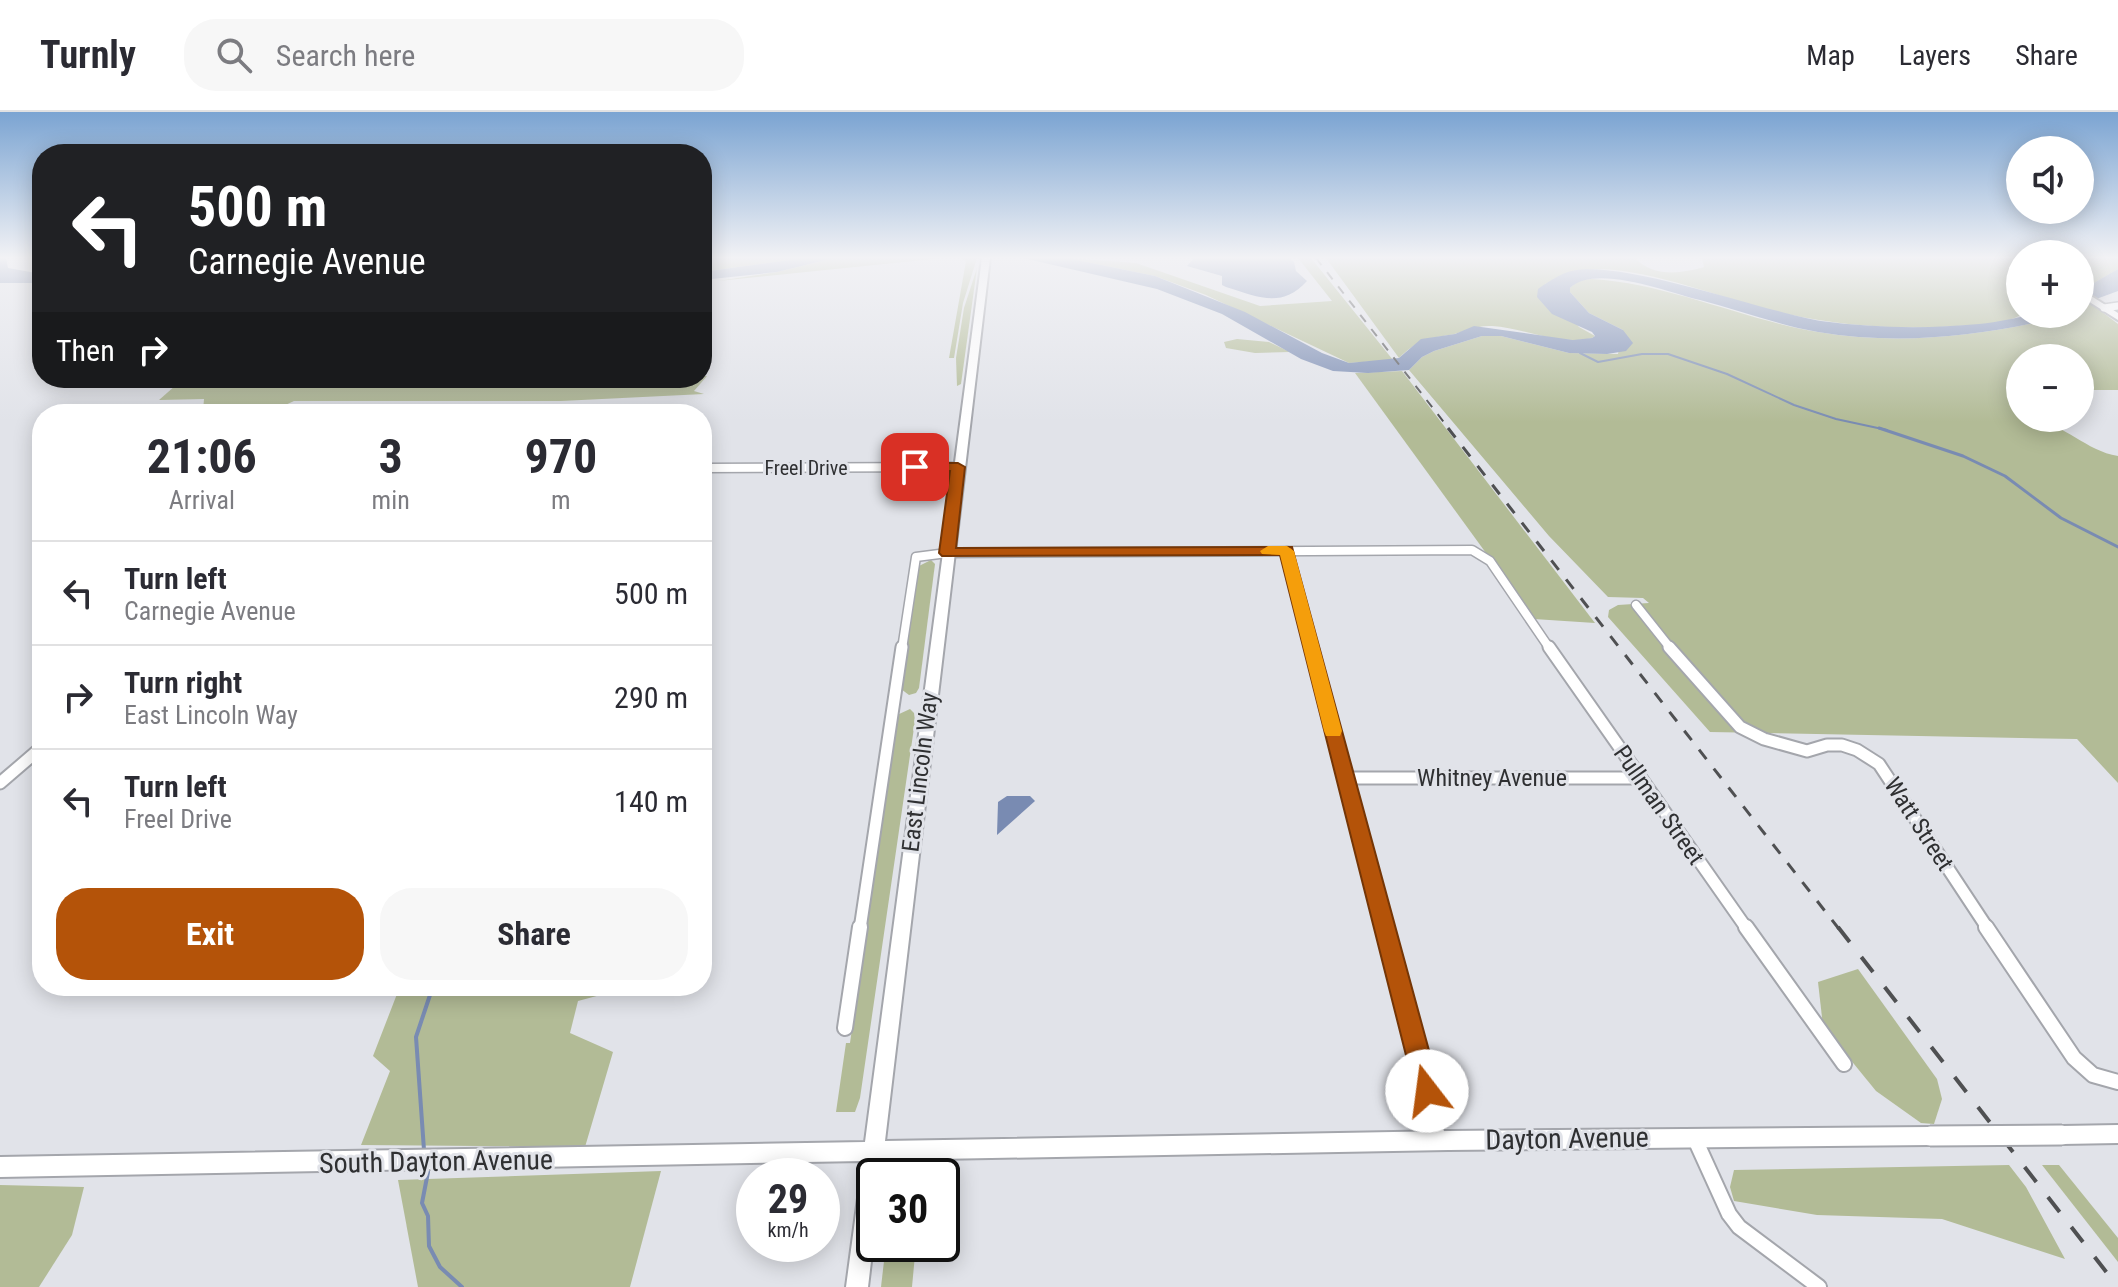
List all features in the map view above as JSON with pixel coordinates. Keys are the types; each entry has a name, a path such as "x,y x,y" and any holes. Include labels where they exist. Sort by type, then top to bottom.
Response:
{"main road":[{"name":"East Lincoln Way","path":"857,1287 979,313"},
{"name":"Dayton Avenue","path":"872,1153 1191,1143 2118,1134"},
{"name":"South Dayton Avenue","path":"0,1167 872,1153"}],"street":[{"name":"Freel Drive","path":"712,468 958,467"},
{"name":"Pullman Street","path":"1287,551 1472,550 1490,561 1639,778 1844,1064"},
{"path":"845,1028 915,560 919,556 947,553 1287,551 1439,1140"},
{"name":"Watt Street","path":"1636,605 1740,727 1764,739 1807,751 1827,745 1842,745 1857,750 1879,764 2063,1044 2091,1076 2099,1081 2118,1082"},
{"path":"0,783 32,756"},
{"name":"Whitney Avenue","path":"1345,778 1639,778"},
{"path":"1694,1137 1729,1214 1739,1227 1819,1287"}],"green space":[{"path":"957,313 961,313 954,358 949,358"},
{"path":"963,313 971,313 961,384 957,386 956,358"},
{"path":"1244,313 1355,313 1393,360 1349,363"},
{"path":"1366,313 1568,313 1579,327 1595,336 1567,340 1486,326 1422,341 1399,358"},
{"path":"1589,313 1739,313 1818,332 1876,338 1962,335 2007,328 2094,328 2094,313 2103,313 2118,324 2118,390 2094,390 2094,344 2006,344 2006,432 2067,432 2093,448 2118,456 2118,783 2077,739 1710,732 1608,617 1609,610 1618,605 1649,603 1643,598 1608,597 1549,536 1409,370 1422,357 1434,351 1482,336 1501,336 1569,353 1618,354 1623,330"},
{"path":"1783,313 2006,313 2006,320 1999,322 1914,328"},
{"path":"1237,339 1269,342 1290,352 1255,353 1226,348 1224,342"},
{"path":"1402,371 1595,623 1534,619 1355,373"},
{"path":"173,388 697,388 694,391 704,394 561,401 204,404 204,399 159,400"},
{"path":"931,560 935,564 919,688 909,695 901,689 919,566"},
{"path":"910,709 915,721 860,1098 855,1112 836,1112 846,1043 850,1043 897,715"},
{"path":"1858,969 1937,1079 1942,1099 1934,1124 1921,1123 1876,1091 1823,1026 1818,982"},
{"path":"396,996 597,996 578,1001 570,1033 613,1052 585,1147 361,1145 390,1071 373,1056"},
{"path":"2009,1165 2026,1187 2065,1259 1942,1219 1817,1215 1734,1201 1730,1187 1734,1170"},
{"path":"2042,1165 2059,1165 2118,1238 2118,1262"},
{"path":"661,1171 630,1287 418,1287 398,1180"},
{"path":"0,1185 84,1187 72,1235 39,1287 0,1287"},
{"path":"884,1262 914,1262 912,1287 881,1287"}],"water":[{"path":"1219,313 1247,313 1322,353 1349,363 1399,358 1421,339 1455,334 1474,326 1573,340 1595,336 1551,313 1589,313 1623,330 1633,343 1626,351 1607,354 1569,353 1501,336 1482,336 1434,351 1422,357 1409,370 1368,373 1333,371 1301,359"},
{"path":"1746,313 1784,313 1821,321 1900,327 1939,327 2006,320 2007,328 1962,335 1905,338 1818,332"},
{"path":"1007,796 1030,796 1035,801 997,835 998,802"}],"waterway":[{"path":"1580,353 1598,362 1642,354 1668,354 1727,374 1794,405 1836,419 1881,429"},
{"path":"1881,429 1887,430"},
{"path":"1881,429 1963,456 2005,476 2061,518 2118,547"},
{"path":"424,1150 416,1037 430,996"},
{"path":"428,1172 422,1203 428,1216 429,1246 440,1267 462,1287"}],"railway":[{"path":"1359,313 1450,430"},
{"path":"1448,428 1839,929"},
{"path":"1838,927 2118,1287"}],"slow traffic":[{"path":"1268,551 1287,551 1333,731"}],"route":[{"path":"915,467 958,467 947,553 1287,551 1427,1091"}]}
